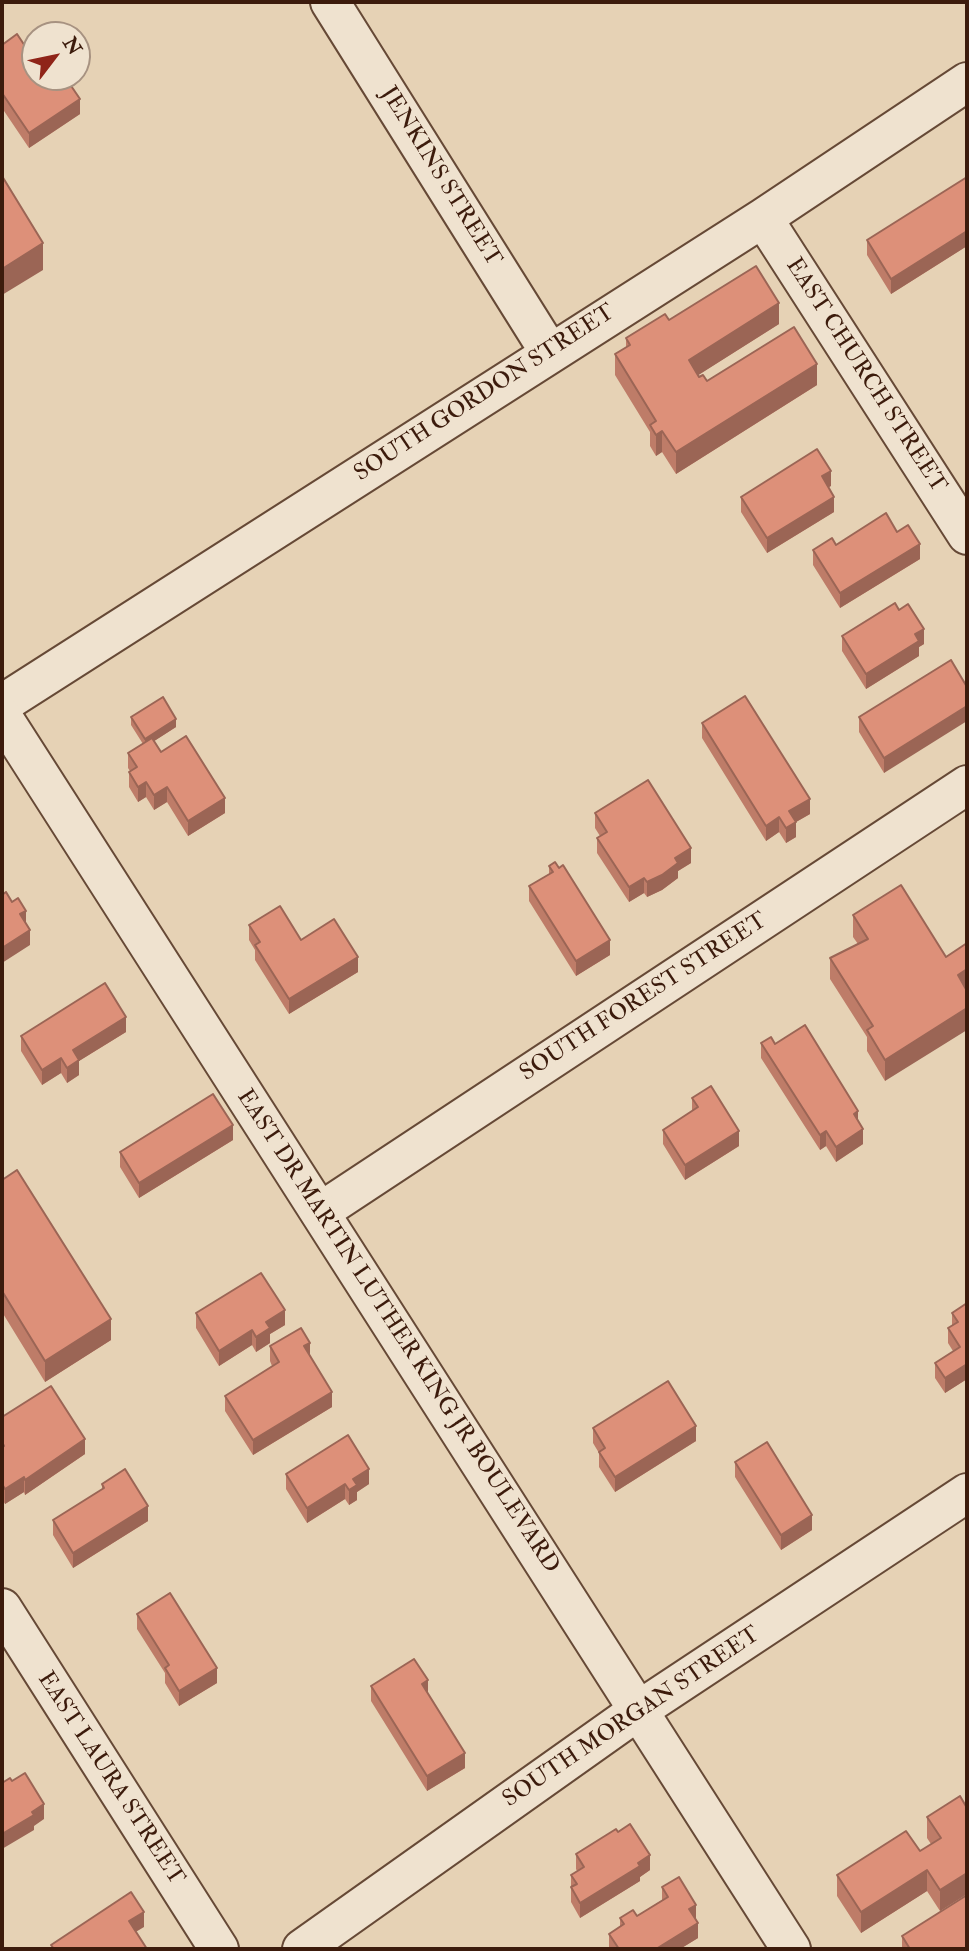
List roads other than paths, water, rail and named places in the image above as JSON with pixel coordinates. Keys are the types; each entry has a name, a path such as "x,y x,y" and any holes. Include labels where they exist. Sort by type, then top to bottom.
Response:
{"street":[{"name":"JENKINS STREET","path":"330,2 550,353"},
{"name":"SOUTH GORDON STREET","path":"2,705 763,218 967,82"},
{"name":"EAST CHURCH STREET","path":"763,218 967,535"},
{"name":"EAST DR MARTIN LUTHER KING JR BOULEVARD","path":"2,716 791,1949"},
{"name":"SOUTH FOREST STREET","path":"320,1212 967,785"},
{"name":"SOUTH MORGAN STREET","path":"302,1949 639,1710 967,1493"},
{"name":"EAST LAURA STREET","path":"2,1608 219,1949"}]}
